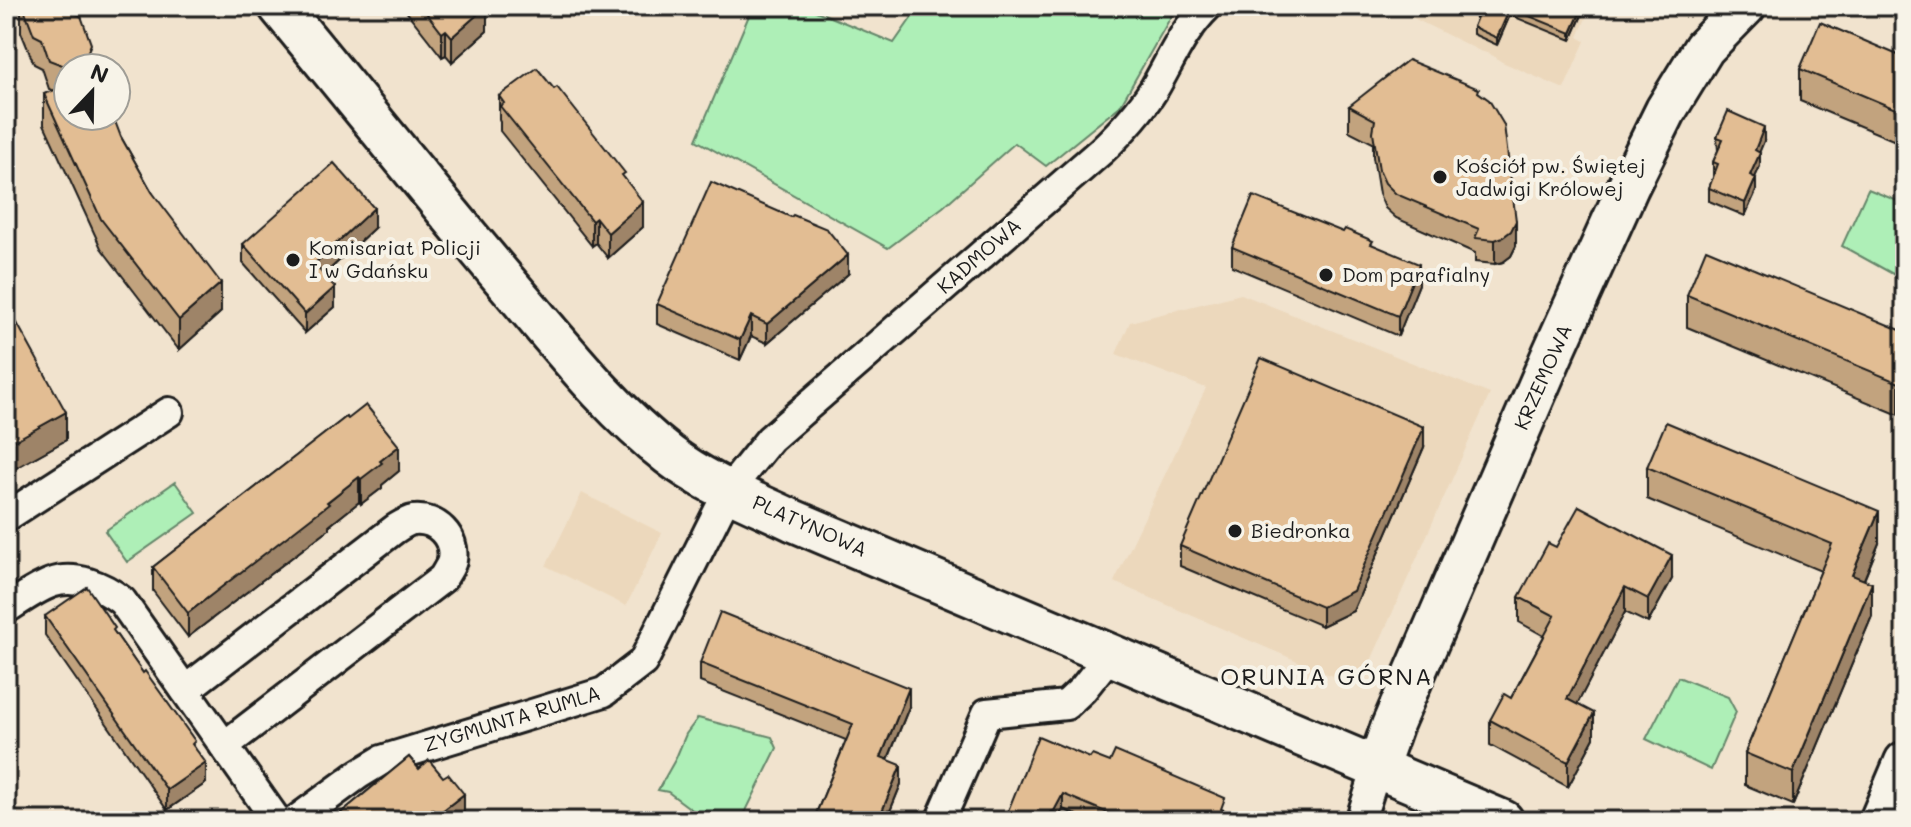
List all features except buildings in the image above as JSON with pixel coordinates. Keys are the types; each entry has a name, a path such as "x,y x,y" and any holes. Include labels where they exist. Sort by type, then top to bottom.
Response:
{"street":[{"name":"PLATYNOWA","path":"279,6 476,247 599,390 643,433 696,473 792,520 1503,821"},
{"name":"KADMOWA","path":"729,490 770,439 1130,123 1153,91 1194,19 1208,6"},
{"name":"KRZEMOWA","path":"1377,768 1398,711 1628,187 1666,110 1704,48 1745,6"},
{"path":"6,517 169,412"},
{"name":"ZYGMUNTA RUMLA","path":"295,821 382,760 604,692 627,675 643,662 729,490"},
{"path":"185,690 395,529 411,520 428,521 443,529 452,545 452,562 443,578 224,746"},
{"path":"6,609 52,582 77,581 111,592 122,601 277,821"},
{"path":"940,821 987,713 1066,705 1110,655"},
{"path":"1880,821 1905,762"},
{"path":"1360,821 1377,768"}],"shaded area":[{"path":"1389,6 1591,6 1578,37 1585,41 1564,89"},
{"path":"1241,294 1490,394 1370,663 1346,682 1114,582 1206,388 1116,354 1130,322"},
{"path":"582,493 662,533 626,606 546,566"}],"green space":[{"path":"753,6 804,6 894,43 922,6 1177,6 1120,106 1046,166 1015,143 943,207 888,248 696,140"},
{"path":"1868,189 1905,204 1905,273 1902,279 1842,246"},
{"path":"175,482 197,513 127,562 105,531"},
{"path":"1678,677 1728,697 1736,712 1711,770 1646,739"},
{"path":"698,718 772,737 777,748 741,821 707,821 668,792 658,790 686,734"}],"place":[{"name":"Kościół pw. Świętej Jadwigi Królowej","path":"1440,177"},
{"name":"Komisariat Policji I w Gdańsku","path":"293,260"},
{"name":"Dom parafialny","path":"1326,275"},
{"name":"Biedronka","path":"1235,531"}],"district":[{"name":"ORUNIA GÓRNA","path":"1327,677"}]}
